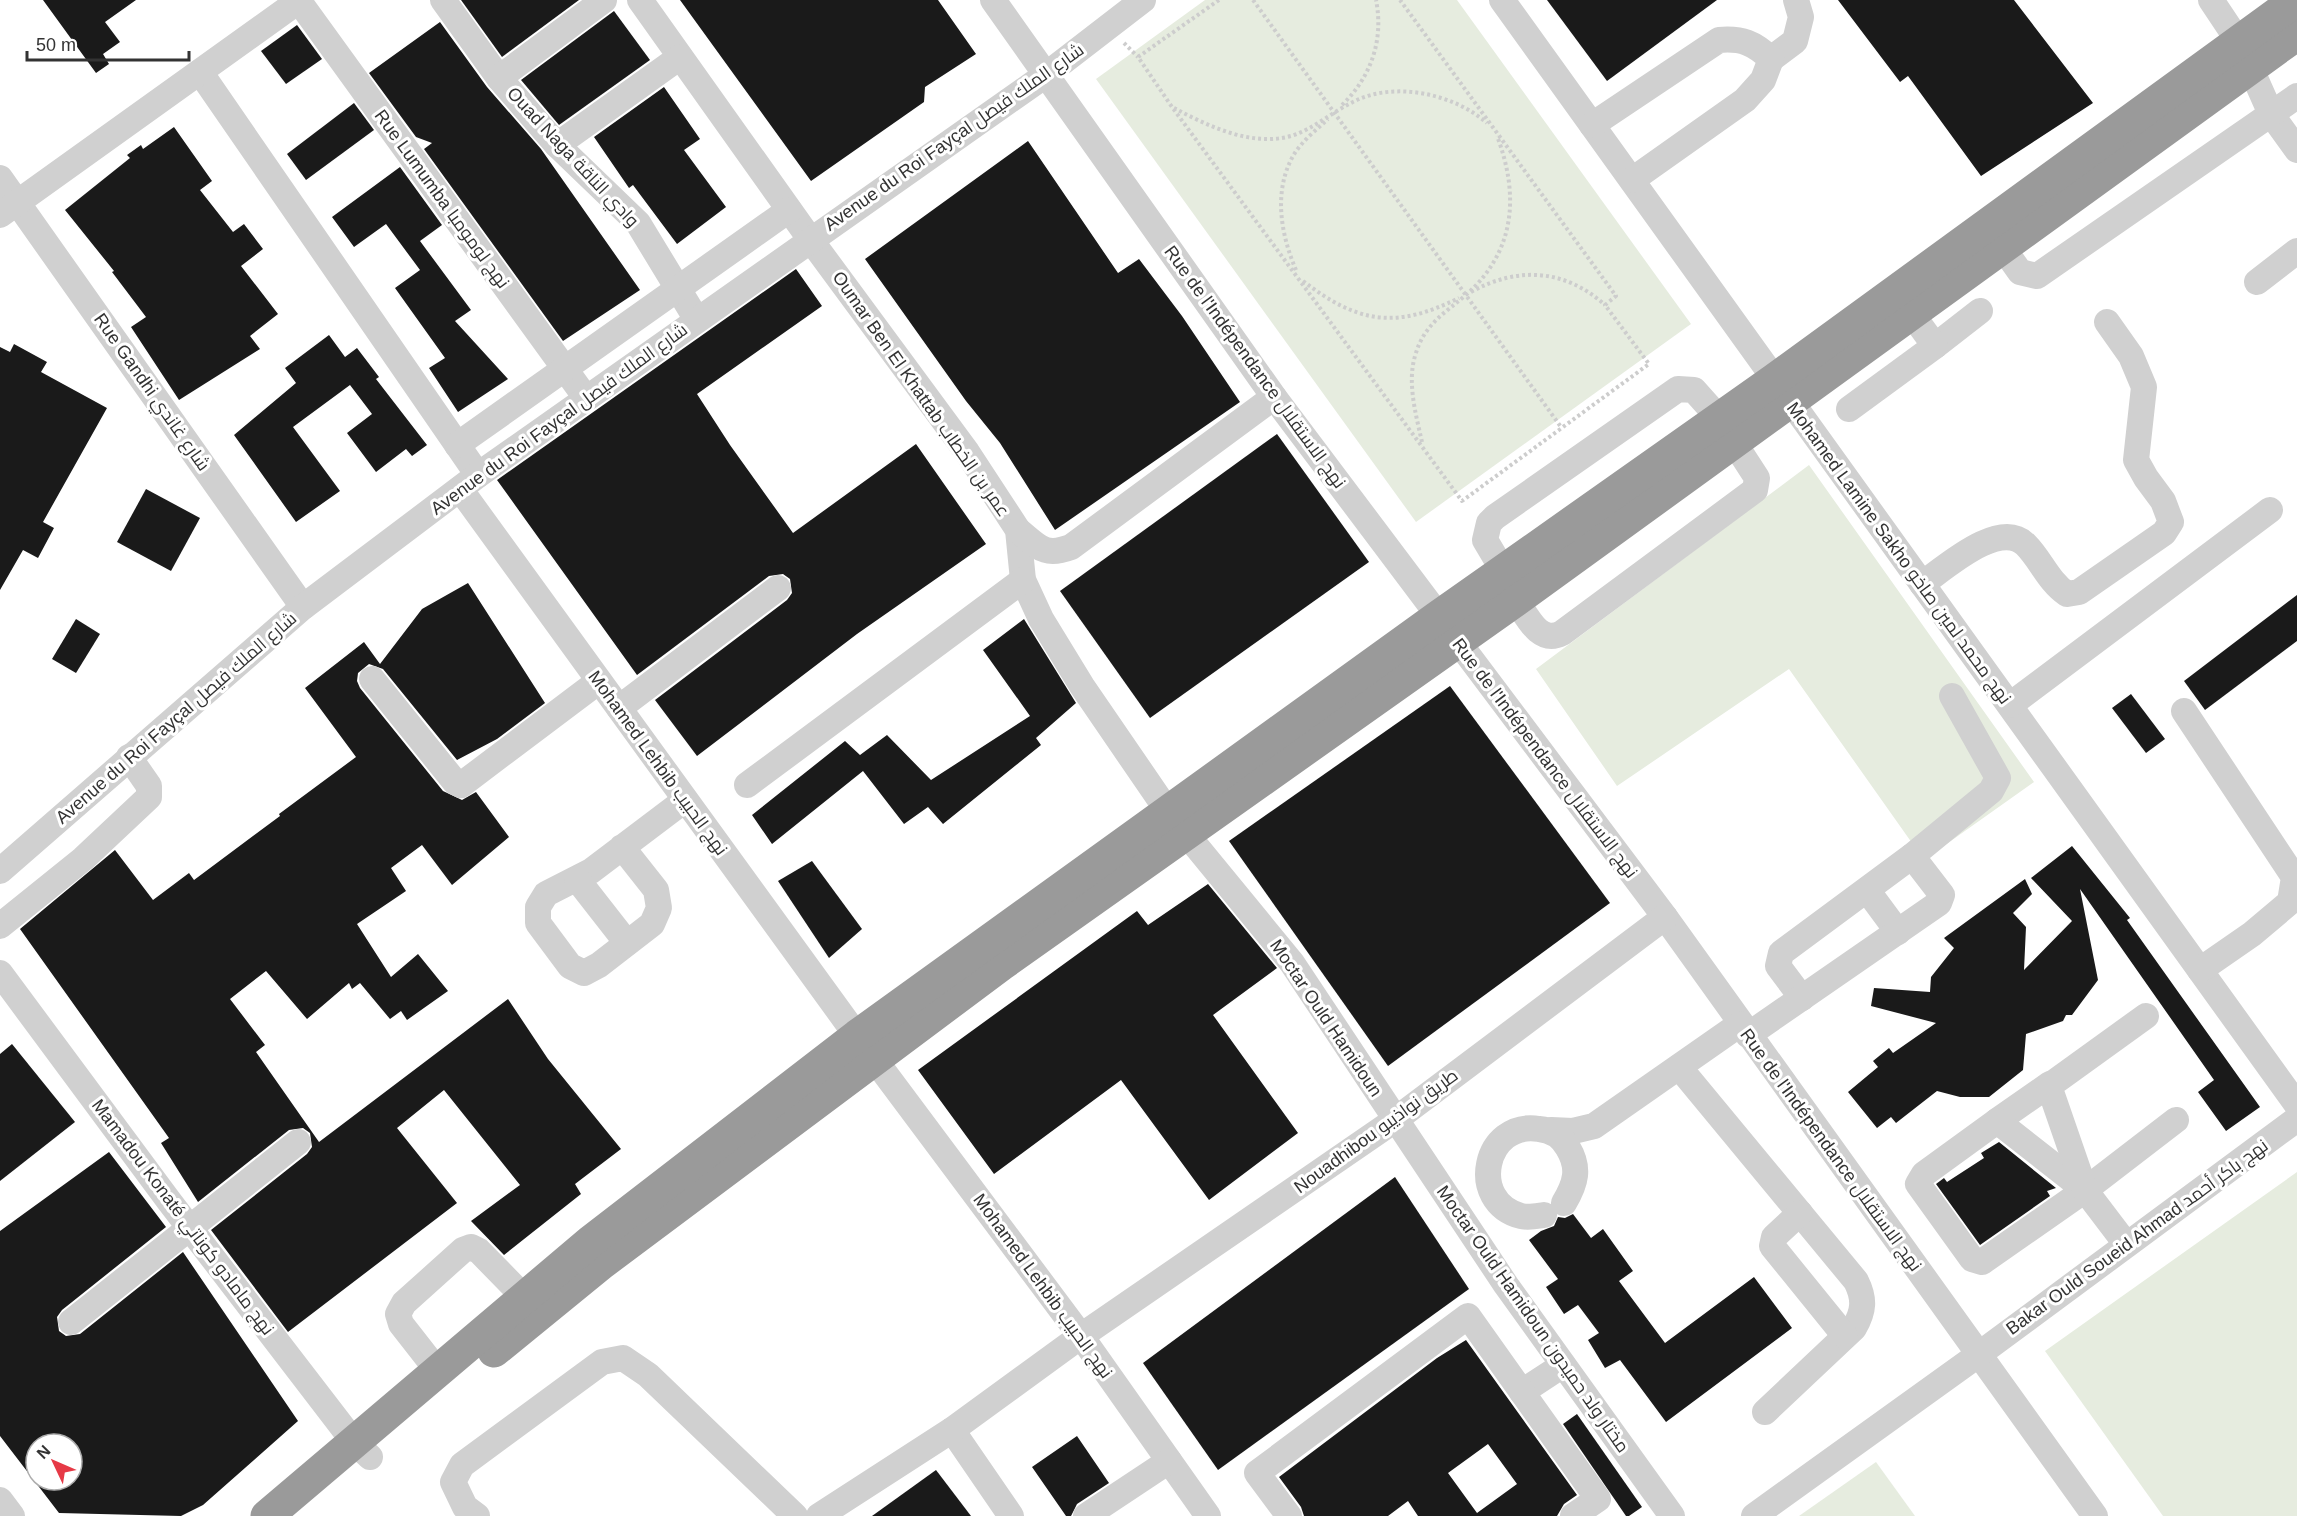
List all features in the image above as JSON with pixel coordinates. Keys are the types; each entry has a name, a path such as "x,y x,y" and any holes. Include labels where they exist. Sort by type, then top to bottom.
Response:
{"highway":[{"path":"1781,390 1911,313 2003,248 2245,56 2296,0"},
{"path":"299,1516 437,1370 590,1242 1178,824 2245,56 2297,34"},
{"path":"267,1516 362,1450 602,1263 866,1047"}],"street":[{"path":"9,208 299,0"},
{"name":"Rue Lumumba نهج لومومبا","path":"299,0 586,398"},
{"name":"Ouad Naga وادي الناقة","path":"442,0 499,78 557,145 638,223 697,320"},
{"path":"499,78 604,0"},
{"name":"Oumar Ben El Khattab عمر بن الخطاب","path":"640,0 789,210 967,452 1018,530 1023,580 1058,648 1178,824"},
{"name":"Rue de l'Indépendance نهج الاستقلال","path":"993,0 1274,397 1665,916 1978,1356 2095,1516"},
{"name":"Mohamed Lamine Sakho نهج محمد لمين صاخو","path":"1502,0 2297,1105"},
{"path":"1632,180 1745,100 1763,80 1771,59 1795,41 1801,17 1796,0"},
{"path":"2211,0 2245,56 2271,114 2297,150"},
{"name":"Avenue du Roi Fayçal شارع الملك فيصل","path":"0,871 303,607 469,482 586,398 1047,74 1129,5"},
{"path":"1592,125 1719,40 1737,38 1756,44 1771,59"},
{"path":"557,145 680,57"},
{"name":"Mohamed Lehbib نهج الحبيب","path":"200,72 457,445 469,482 599,681 866,1047 1081,1336 1208,1516"},
{"path":"2003,248 2020,272 2037,276 2297,96"},
{"name":"Rue Gandhi شارع غاندي","path":"0,177 9,208 303,607"},
{"path":"457,445 789,210"},
{"path":"2257,282 2297,250"},
{"path":"1850,409 1980,311"},
{"path":"1911,313 1935,346"},
{"path":"1922,584 1984,542 2006,535 2025,543 2056,586 2067,594 2079,592 2164,533 2171,522 2163,501 2136,460 2144,387 2131,356 2107,322"},
{"path":"1678,389 1694,390 1726,429 1757,478 1755,490 1562,633 1550,636 1539,632 1485,540 1489,523 1678,389"},
{"path":"1018,530 1045,552 1055,553 1071,547 1274,397"},
{"path":"2010,705 2270,510"},
{"path":"747,785 1023,580"},
{"path":"618,708 778,588"},
{"path":"372,679 454,782 461,785 599,681"},
{"path":"1802,998 1778,966 1781,953 1912,856 1991,791 1998,778 1952,696"},
{"path":"2184,711 2294,877 2290,902 2252,934 2200,970"},
{"path":"0,926 83,859 149,798 150,786 129,757"},
{"path":"622,847 656,890 659,908 652,924 599,966 584,973 570,966 538,923 538,907 546,894 577,879 685,800"},
{"name":"Moctar Ould Hamidoun","path":"1178,824 1292,963 1395,1120"},
{"path":"1594,1126 1583,1145 1576,1165 1575,1185 1554,1209 1522,1216 1503,1208 1490,1190 1486,1169 1493,1149 1509,1134 1530,1127 1551,1131 1573,1131 1594,1126 1679,1067 1802,998 1939,903 1942,895 1912,856"},
{"path":"577,879 627,943"},
{"path":"1867,890 1898,932"},
{"name":"Nouadhibou طريق نواذيبو","path":"819,1516 952,1430 1081,1336 1395,1120 1665,916"},
{"name":"Mamadou Konaté نهج مامادو كوناتي","path":"0,973 362,1450"},
{"path":"2146,1016 1924,1174 1918,1184 1972,1259 1982,1262 2085,1190 2176,1120"},
{"path":"1679,1067 1856,1281 1862,1292 1861,1317 1854,1328 1765,1412"},
{"path":"2050,1084 2049,1090 2085,1190"},
{"name":"Bakar Ould Soueid Ahmad نهج باكر أحمد","path":"1754,1516 1978,1356 2297,1119"},
{"name":"Moctar Ould Hamidoun مختار ولد حميدون","path":"1395,1120 1563,1365 1672,1516"},
{"path":"1997,1121 2085,1190 2126,1244"},
{"path":"1551,1131 1567,1145 1576,1165"},
{"path":"71,1322 298,1142"},
{"path":"1800,1213 1777,1233 1772,1246 1845,1336"},
{"path":"437,1370 401,1324 398,1314 404,1303 463,1250 471,1247 479,1251 524,1297"},
{"path":"1288,1516 1257,1473 1468,1316 1598,1499 1573,1516"},
{"path":"477,1516 465,1507 453,1482 462,1465 602,1362 623,1358 648,1376 795,1516"},
{"path":"1522,1392 1563,1365"},
{"path":"952,1430 1011,1516"},
{"path":"1086,1516 1169,1461"},
{"path":"0,1500 12,1516"}],"path":[{"path":"1219,0 1138,57 1172,106 1462,501 1648,364 1605,305 1574,284 1539,274 1508,276 1487,283 1424,314 1395,318 1377,317 1339,305 1298,277 1288,251 1281,220 1281,198 1286,175 1293,157 1308,138 1356,92 1368,74 1374,56 1378,28 1376,0"},
{"path":"1253,0 1561,427"},
{"path":"1400,0 1616,297 1605,305"},
{"path":"1172,106 1220,129 1245,137 1269,138 1290,136 1368,95 1389,90 1409,92 1473,110 1494,130 1507,169 1512,215 1496,258 1467,294 1433,320 1414,356 1413,397 1423,446"}],"shaded area":[{"path":"1205,0 1457,0 1691,324 1416,522 1096,79"},
{"path":"1809,465 2034,782 1924,860 1789,669 1617,786 1536,669"},
{"path":"2297,1172 2297,1516 2163,1516 2045,1351"},
{"path":"1876,1462 1915,1516 1799,1516"}],"building":[{"path":"43,0 136,0 105,22 120,42 103,54 109,64 96,73"},
{"path":"461,0 579,0 502,57"},
{"path":"680,0 938,0 976,54 925,87 924,102 811,181"},
{"path":"1547,0 1717,0 1607,81"},
{"path":"1838,0 2014,0 2093,103 1981,176 1908,76 1900,82"},
{"path":"614,11 650,60 559,125 521,80"},
{"path":"440,22 487,87 541,149 640,290 563,341 424,149 432,143 416,137 369,73"},
{"path":"297,25 322,59 286,84 261,51"},
{"path":"664,87 700,139 684,150 726,207 677,244 633,185 629,188 594,137"},
{"path":"354,103 374,130 306,180 287,154"},
{"path":"174,127 212,181 200,190 233,232 244,224 263,249 241,266 278,314 250,336 260,349 179,400 131,327 146,317 112,272 114,271 65,210 130,158 127,155 141,145 143,149"},
{"path":"1028,141 1118,273 1139,259 1182,316 1240,402 1055,530 1000,443 966,401 865,259"},
{"path":"400,167 442,225 420,241 471,310 455,321 508,379 458,412 429,368 445,358 395,288 420,270 386,224 354,247 332,217"},
{"path":"796,269 822,306 697,394 730,445 793,533 916,444 986,544 857,634 697,756 655,700 787,600 792,593 790,579 783,574 769,576 637,675 497,480"},
{"path":"329,335 345,357 357,348 379,377 376,379 427,445 412,456 406,449 376,472 347,433 372,414 350,385 293,427 340,491 296,522 234,435 296,383 285,368"},
{"path":"14,344 47,362 41,372 107,408 43,522 54,528 38,558 23,550 0,590 0,347 10,352"},
{"path":"1277,434 1369,562 1150,718 1060,591"},
{"path":"146,489 200,518 171,571 117,542"},
{"path":"468,583 545,703 497,739 457,760 383,669 369,664 358,673 357,681 360,688 443,791 462,800 476,792 509,837 452,885 422,845 391,868 406,891 357,924 391,977 418,954 448,991 407,1020 401,1011 390,1019 360,983 352,989 349,983 307,1019 266,971 230,999 265,1045 256,1052 319,1142 508,999 548,1059 621,1149 575,1184 581,1194 504,1255 471,1221 520,1185 444,1090 397,1128 457,1203 288,1332 211,1230 307,1154 312,1147 310,1133 303,1128 289,1130 198,1202 161,1143 169,1138 20,929 115,850 153,900 189,873 194,880 280,816 279,814 356,757 305,688 364,642 380,664 422,609"},
{"path":"2297,595 2297,641 2205,710 2184,681"},
{"path":"76,619 100,634 76,673 52,659"},
{"path":"1024,619 1076,703 1036,738 1041,745 943,824 928,807 904,824 863,771 772,844 752,815 845,741 860,755 887,735 931,780 1030,716 983,650"},
{"path":"1450,686 1610,903 1388,1066 1229,841"},
{"path":"2131,694 2165,739 2146,753 2112,708"},
{"path":"2072,846 2130,918 2127,920 2260,1107 2226,1131 2198,1092 2214,1080 2080,889 2098,980 2072,1015 2066,1015 2063,1021 2026,1034 2023,1070 1989,1097 1960,1097 1937,1091 1896,1123 1891,1117 1877,1128 1848,1092 1878,1067 1873,1061 1889,1048 1893,1053 1936,1023 1871,1006 1874,988 1930,992 1931,977 1954,948 1944,938 2025,879 2032,894 2013,913 2026,927 2024,970 2072,921 2031,878"},
{"path":"812,861 862,929 829,958 778,881"},
{"path":"1208,884 1277,968 1213,1015 1298,1133 1209,1200 1121,1080 994,1174 918,1070 1137,911 1148,925"},
{"path":"12,1044 75,1122 0,1181 0,1054"},
{"path":"1999,1142 2056,1188 2047,1191 2050,1196 1980,1245 1936,1184 1944,1178 1947,1182 1984,1158 1981,1153"},
{"path":"109,1152 166,1227 62,1310 57,1317 59,1331 66,1336 80,1334 183,1252 298,1421 203,1505 181,1516 59,1513 43,1492 84,1492 84,1432 24,1432 24,1467 0,1436 0,1231"},
{"path":"1395,1177 1469,1289 1218,1470 1143,1363"},
{"path":"1573,1214 1591,1238 1603,1229 1633,1271 1619,1281 1665,1343 1754,1277 1792,1328 1666,1422 1620,1360 1605,1368 1588,1340 1599,1333 1578,1305 1564,1314 1546,1287 1558,1279 1529,1240 1541,1231 1554,1226 1558,1217 1565,1218"},
{"path":"1466,1340 1577,1495 1564,1504 1557,1516 1418,1516 1408,1501 1388,1516 1304,1516 1301,1507 1279,1477 1437,1358","holes":["1488,1444 1517,1484 1477,1513 1448,1473"]},
{"path":"1577,1414 1642,1507 1629,1516 1626,1516 1563,1424"},
{"path":"1077,1436 1109,1483 1077,1504 1071,1516 1066,1516 1032,1467"},
{"path":"936,1470 971,1516 872,1516"}]}
